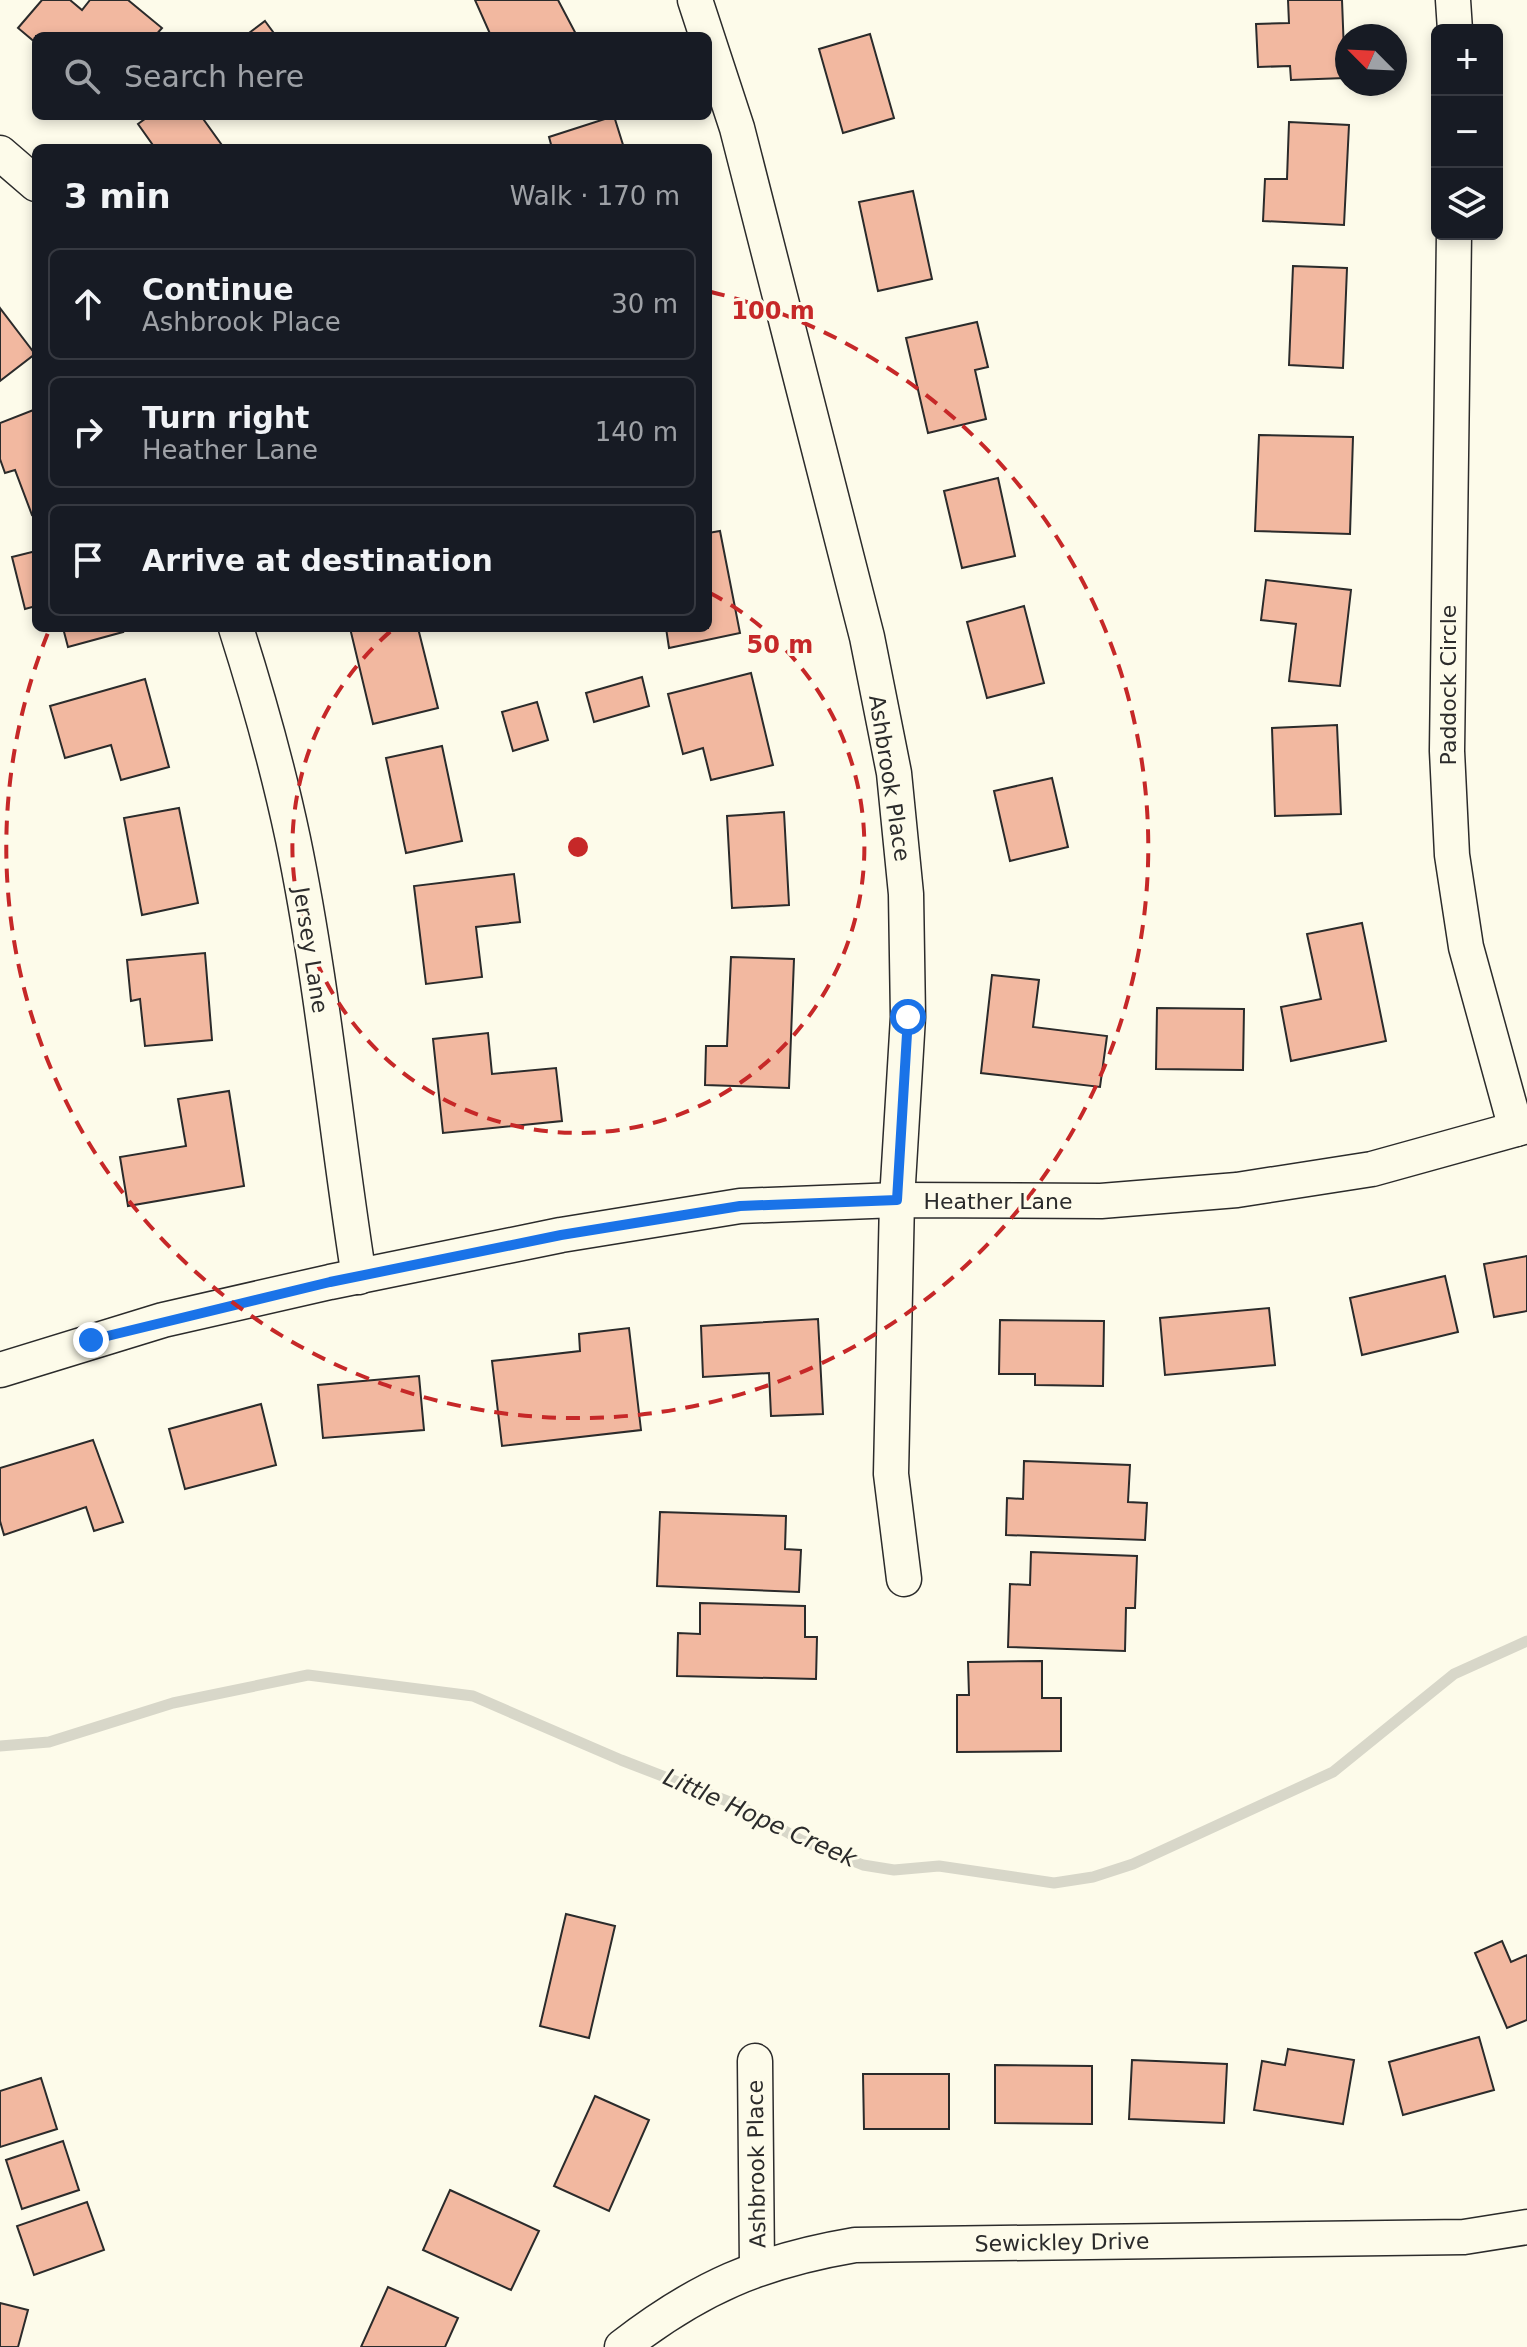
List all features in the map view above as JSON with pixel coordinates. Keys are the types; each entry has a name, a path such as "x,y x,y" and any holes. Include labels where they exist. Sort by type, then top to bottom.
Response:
{"street":[{"name":"Ashbrook Place","path":"695,0 706,32"},
{"path":"1453,0 1455,24"},
{"name":"Ashbrook Place","path":"712,52 737,128 867,637 894,773 906,894 908,1017 897,1200 891,1474 904,1579"},
{"path":"0,153 32,181"},
{"name":"Paddock Circle","path":"1454,240 1447,735 1452,855 1466,947 1521,1128"},
{"name":"Jersey Lane","path":"237,632 255,688 293,839 319,992 359,1277"},
{"name":"Heather Lane","path":"0,1370 163,1320 561,1235 740,1206 897,1200 1101,1201 1237,1190 1372,1169 1521,1128"},
{"name":"Ashbrook Place","path":"755,2061 757,2267"},
{"name":"Sewickley Drive","path":"622,2347 666,2313 757,2267 795,2255 855,2245 1464,2237 1527,2227"}],"building":[{"path":"42,0 70,0 82,10 90,0 128,0 162,28 158,32 32,32 32,40 18,28"},
{"path":"475,0 558,0 575,32 489,32"},
{"path":"1288,0 1342,0 1343,24 1335,24 1335,78 1291,80 1290,66 1258,67 1256,24 1289,23"},
{"path":"265,21 273,32 250,32"},
{"path":"870,34 894,118 843,133 819,49"},
{"path":"144,120 204,120 221,144 152,144 138,124"},
{"path":"602,120 615,120 623,144 551,144 549,137"},
{"path":"1289,122 1349,125 1344,225 1263,221 1265,179 1287,179"},
{"path":"913,191 932,279 878,291 859,202"},
{"path":"1293,266 1347,268 1343,368 1289,365"},
{"path":"0,308 32,350 32,356 0,381"},
{"path":"977,322 988,367 975,370 986,419 928,433 906,338"},
{"path":"32,411 32,515 15,470 5,473 0,459 0,423"},
{"path":"1259,435 1353,437 1350,534 1255,531"},
{"path":"998,478 1015,556 962,568 944,491"},
{"path":"720,531 740,633 669,648 667,632 712,632 712,532"},
{"path":"32,552 32,607 25,609 12,557"},
{"path":"1266,580 1351,590 1340,686 1289,681 1296,624 1261,620"},
{"path":"1024,606 1044,683 987,698 967,622"},
{"path":"64,632 123,632 68,647"},
{"path":"351,632 419,632 438,708 373,724"},
{"path":"751,673 773,765 711,780 703,748 683,754 668,694"},
{"path":"642,677 649,706 594,722 586,693"},
{"path":"145,679 169,767 121,780 111,745 65,758 50,706"},
{"path":"537,702 548,740 513,751 502,712"},
{"path":"1337,725 1341,814 1275,816 1272,728"},
{"path":"442,746 462,841 406,853 386,758"},
{"path":"1052,778 1068,847 1010,861 994,791"},
{"path":"179,808 198,903 142,915 124,818"},
{"path":"784,812 789,905 732,908 727,816"},
{"path":"514,874 520,922 476,927 482,977 426,984 414,886"},
{"path":"1362,923 1386,1041 1291,1061 1281,1007 1321,999 1307,934"},
{"path":"205,953 212,1040 145,1046 140,999 131,1001 127,960"},
{"path":"731,957 794,959 789,1088 705,1085 706,1046 727,1046"},
{"path":"992,975 1039,980 1033,1027 1107,1036 1100,1087 981,1073"},
{"path":"1157,1008 1244,1009 1243,1070 1156,1069"},
{"path":"488,1033 492,1074 556,1068 562,1121 443,1133 433,1039"},
{"path":"229,1091 244,1186 128,1206 120,1157 186,1146 178,1099"},
{"path":"1527,1256 1527,1311 1494,1317 1484,1264"},
{"path":"1445,1276 1458,1332 1362,1355 1350,1298"},
{"path":"1269,1308 1275,1365 1165,1375 1160,1318"},
{"path":"818,1319 823,1414 771,1416 769,1373 703,1377 701,1326"},
{"path":"1000,1320 1104,1321 1103,1386 1035,1385 1035,1374 999,1374"},
{"path":"629,1328 641,1430 502,1446 492,1361 580,1351 579,1334"},
{"path":"419,1376 424,1430 323,1438 318,1385"},
{"path":"261,1404 276,1465 185,1489 169,1429"},
{"path":"93,1440 123,1522 94,1531 86,1507 4,1535 0,1521 0,1468"},
{"path":"1024,1461 1130,1465 1128,1502 1147,1503 1145,1540 1006,1535 1007,1498 1023,1499"},
{"path":"660,1512 786,1516 785,1549 801,1550 799,1592 657,1586"},
{"path":"1031,1552 1137,1556 1135,1608 1126,1608 1125,1651 1008,1647 1010,1584 1030,1585"},
{"path":"700,1603 805,1606 805,1637 817,1637 816,1679 677,1676 678,1633 700,1634"},
{"path":"1042,1661 1042,1698 1061,1698 1061,1751 957,1752 957,1695 969,1695 968,1662"},
{"path":"566,1914 615,1926 589,2038 540,2026"},
{"path":"1502,1941 1511,1962 1527,1955 1527,2020 1507,2028 1475,1953"},
{"path":"1479,2037 1494,2090 1403,2115 1389,2062"},
{"path":"1288,2049 1354,2060 1343,2124 1254,2110 1262,2061 1285,2065"},
{"path":"1132,2060 1227,2064 1224,2123 1129,2119"},
{"path":"995,2065 1092,2066 1092,2124 995,2123"},
{"path":"863,2074 949,2074 949,2129 864,2129"},
{"path":"41,2078 57,2129 0,2147 0,2091"},
{"path":"595,2096 649,2120 609,2211 554,2186"},
{"path":"63,2141 79,2190 22,2209 6,2160"},
{"path":"450,2190 539,2231 511,2290 423,2250"},
{"path":"87,2202 104,2250 34,2275 17,2226"},
{"path":"388,2287 458,2318 445,2347 361,2347"},
{"path":"0,2303 28,2310 18,2347 0,2347"}],"waterway":[{"name":"Little Hope Creek","path":"0,1746 49,1742 173,1703 308,1675 473,1696 621,1760 740,1806 801,1840 863,1865 894,1870 939,1866 1054,1883 1093,1877 1133,1864 1333,1772 1454,1674 1527,1641"}],"route":[{"path":"91,1340 163,1320 330,1282 414,1268 561,1235 740,1206 897,1200 908,1017"}]}
